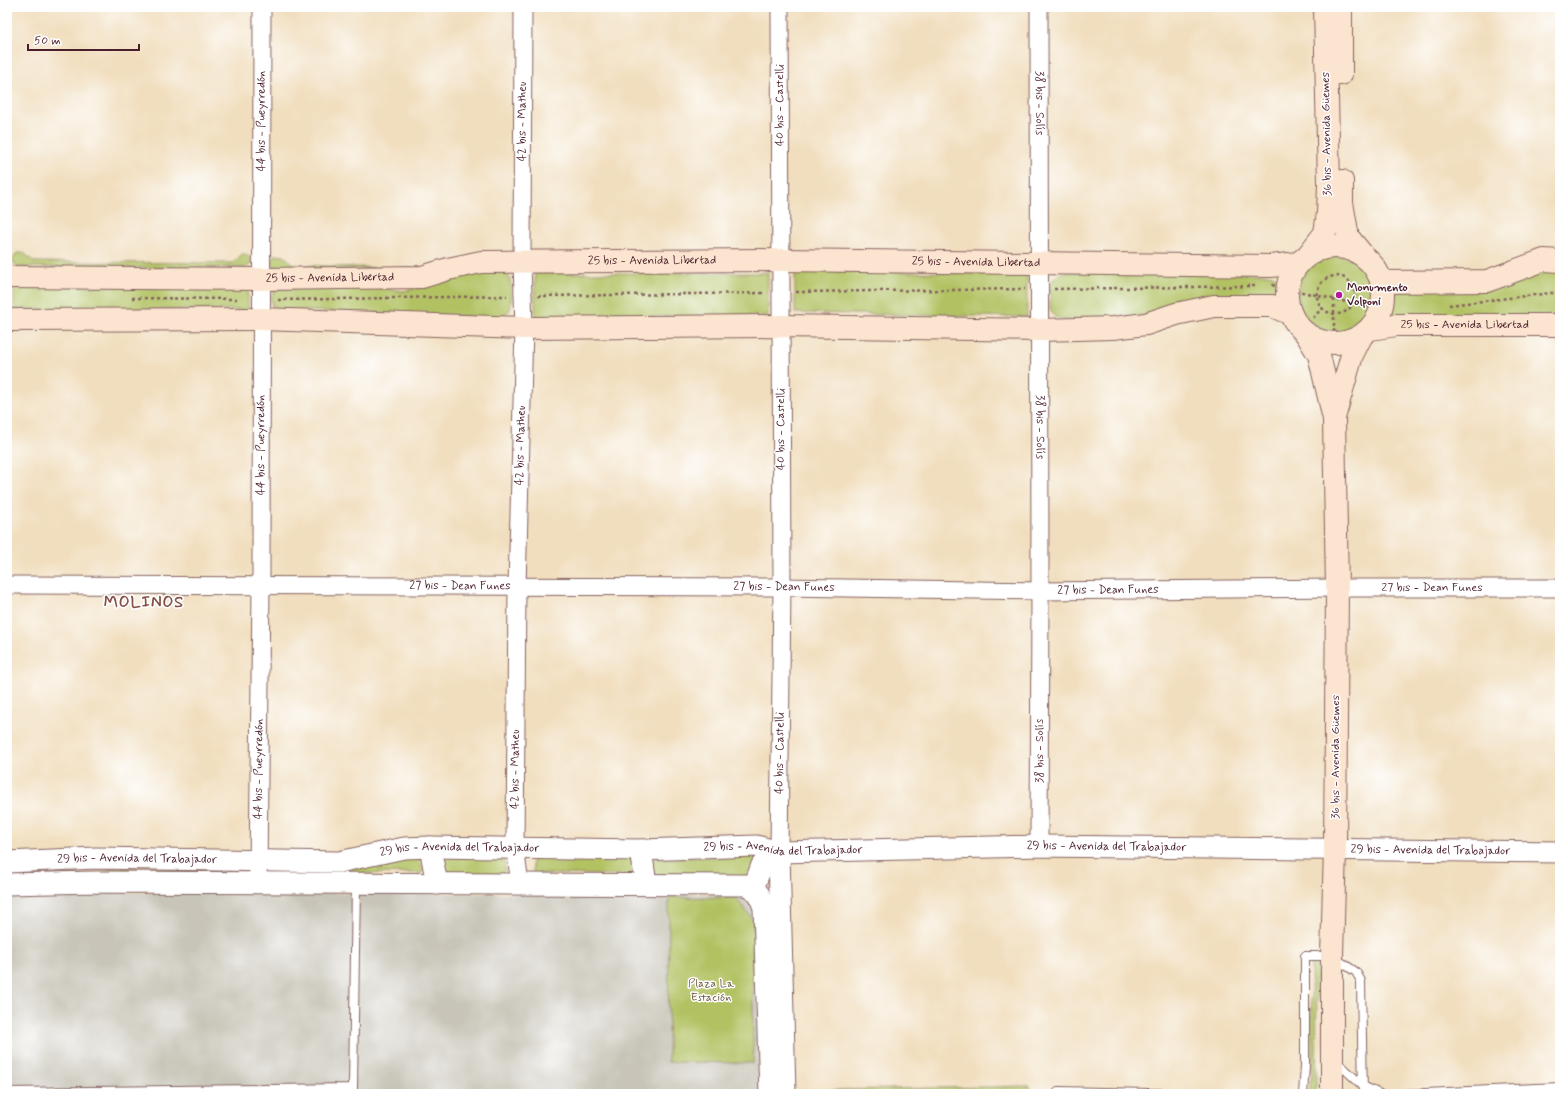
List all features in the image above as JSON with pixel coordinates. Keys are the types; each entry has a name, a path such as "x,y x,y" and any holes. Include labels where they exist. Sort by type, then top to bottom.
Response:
{"main road":[{"name":"36 bis - Avenida Güemes","path":"1277,287 1291,275 1325,233 1328,213 1329,185 1325,7"},
{"name":"36 bis - Avenida Güemes","path":"1341,7 1342,203 1348,237 1374,266 1382,282"},
{"name":"25 bis - Avenida Libertad","path":"7,320 261,299 422,277 448,269 481,262 780,260 1271,266 1303,259 1324,248 1340,247 1362,254"},
{"path":"1382,310 1384,300 1382,282 1487,281 1544,260 1560,261"},
{"name":"25 bis - Avenida Libertad","path":"7,277 261,299 524,328 781,326 1040,330 1113,328 1146,324 1176,314 1214,306 1272,306 1291,314"},
{"path":"1277,287 1287,301 1295,323 1307,335"},
{"name":"36 bis - Avenida Güemes","path":"1334,419 1352,355 1366,333 1377,320 1382,310"},
{"name":"25 bis - Avenida Libertad","path":"1307,335 1320,341 1334,344 1348,342 1366,333 1397,325 1560,325"},
{"name":"36 bis - Avenida Güemes","path":"1307,335 1318,355 1334,419 1337,588 1335,849 1332,956 1332,1094"}],"street":[{"name":"44 bis - Pueyrredón","path":"257,883 259,862 261,585 262,7"},
{"name":"42 bis - Matheu","path":"520,884 515,848 517,586 524,328 522,262 523,7"},
{"name":"40 bis - Castelli","path":"770,1094 776,1042 782,587 780,7"},
{"name":"38 bis - Solís","path":"1038,7 1040,289 1039,846"},
{"name":"27 bis - Dean Funes","path":"7,585 782,587 1040,591 1337,588 1560,588"},
{"name":"29 bis - Avenida del Trabajador","path":"7,862 96,858 259,862 339,862 404,848 430,847 641,850 756,846 779,852 1039,846 1560,852"},
{"path":"430,847 437,884"},
{"path":"641,850 646,884"},
{"path":"753,888 762,865 779,852"},
{"path":"96,858 96,882"},
{"name":"29 bis - Avenida del Trabajador","path":"7,881 356,884 646,884 746,885 753,888"},
{"name":"40 bis - Castelli","path":"753,888 759,894 764,908 776,1042 785,1094"}],"lane":[{"path":"7,1092 355,1091 356,884"},
{"path":"1303,1094 1305,1066 1305,956 1332,956 1356,972 1361,981 1363,1090"},
{"path":"1332,1058 1363,1090 1380,1094"},
{"path":"1403,1094 1560,1087"},
{"path":"1058,1091 1194,1094"}],"path":[{"path":"1329,278 1342,278 1352,286 1355,297 1353,303 1345,312 1334,314 1323,309 1319,304 1317,295 1320,286 1329,278"},
{"path":"126,298 261,299 1259,286"},
{"path":"1277,287 1382,310"},
{"path":"1447,306 1560,293"}],"shaded area":[{"path":"7,892 743,894 752,901 758,911 761,1094 7,1094"}],"green space":[{"path":"17,253 24,253 34,262 233,263 242,254 246,254 250,258 251,263 249,266 244,268 17,267 12,260"},
{"path":"275,255 284,256 294,265 413,269 281,269 274,267 273,265 272,259"},
{"path":"1336,256 1350,259 1363,267 1371,280 1374,294 1371,308 1363,321 1350,329 1336,332 1322,329 1309,321 1301,308 1298,294 1301,280 1309,267 1322,259"},
{"path":"795,270 1027,274 1027,317 795,313"},
{"path":"1544,271 1560,271 1560,316 1399,319 1391,314 1393,299 1398,291"},
{"path":"481,272 502,272 508,275 511,291 511,306 509,311 505,314 498,317 277,310 272,306 271,298 275,289 375,287 403,291 426,286 458,276"},
{"path":"1062,272 1270,274 1278,278 1282,285 1279,294 1273,300 1138,316 1064,320 1055,317 1050,309 1050,286 1053,279"},
{"path":"535,273 768,273 768,316 535,317"},
{"path":"14,286 248,287 248,310 14,309"},
{"path":"445,856 502,857 504,860 505,871 502,874 445,874 442,859"},
{"path":"756,856 749,877 656,875 649,862 651,859"},
{"path":"412,857 420,862 423,871 422,873 272,874 272,870"},
{"path":"536,857 630,857 635,871 632,875 536,874 533,872 532,861"},
{"path":"109,868 245,870 245,874 109,871"},
{"name":"Plaza La Estación","path":"669,897 736,898 753,920 753,1063 668,1062"},
{"path":"1311,965 1317,965 1316,1094 1308,1094 1312,1074"},
{"path":"1030,1086 1031,1094 797,1094 797,1091"}],"place":[{"name":"Monumento Volponi","path":"1339,295"}],"district":[{"name":"MOLINOS","path":"144,602"}]}
